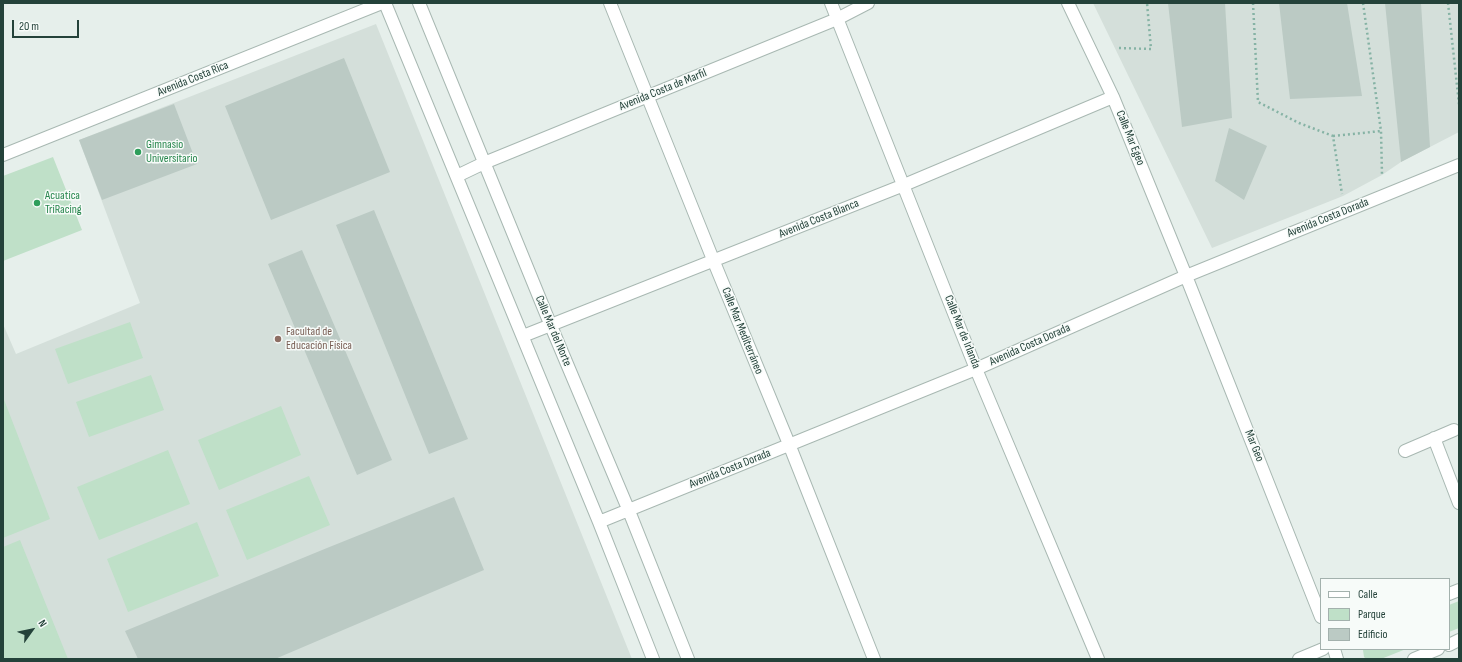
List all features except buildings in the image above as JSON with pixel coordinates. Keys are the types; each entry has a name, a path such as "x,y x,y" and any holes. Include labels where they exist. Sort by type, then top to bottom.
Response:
{"street":[{"name":"Avenida Costa Rica","path":"3,155 384,3"},
{"path":"384,3 523,336 653,659"},
{"name":"Calle Mar del Norte","path":"419,3 551,326 629,511 688,659"},
{"name":"Calle Mar Mediterráneo","path":"610,3 789,444 874,659"},
{"name":"Calle Mar de Irlanda","path":"831,3 976,369 1098,659"},
{"name":"Avenida Costa de Marfil","path":"457,176 484,163 837,19 868,3"},
{"name":"Calle Mar Egeo","path":"1068,3 1113,97 1186,276"},
{"name":"Avenida Costa Blanca","path":"523,336 714,262 904,185 1113,97"},
{"name":"Avenida Costa Dorada","path":"599,522 976,369 1186,276 1459,165"},
{"name":"Mar Geo","path":"1186,276 1320,614"},
{"path":"1405,450 1454,430"},
{"path":"1434,438 1459,503"},
{"path":"1450,644 1459,640"},
{"path":"1299,659 1321,650"},
{"path":"1414,659 1436,650"}],"path":[{"path":"1120,48 1151,49 1147,3"},
{"path":"1252,3 1258,102 1299,123 1333,136 1381,132"},
{"path":"1364,3 1381,132 1382,175"},
{"path":"1448,3 1459,104"},
{"path":"1333,136 1343,196"}],"shaded area":[{"path":"1093,3 1459,3 1459,132 1401,162 1382,175 1343,196 1212,248"},
{"name":"Facultad de Educación Física","path":"376,24 632,659 3,659 3,324 16,354 140,303 79,140"}],"green space":[{"name":"Acuatica TriRacing","path":"53,157 82,230 3,261 3,176"},
{"path":"130,322 143,358 68,384 55,349"},
{"path":"151,375 164,410 89,437 76,402"},
{"path":"3,397 50,519 3,538"},
{"path":"281,406 301,455 219,490 198,440"},
{"path":"168,450 190,504 99,540 77,487"},
{"path":"309,476 330,525 247,560 226,510"},
{"path":"197,522 219,576 128,612 107,559"},
{"path":"20,540 68,659 3,659 3,547"},
{"path":"1459,601 1459,628 1450,632 1450,605"},
{"path":"1363,650 1404,650 1381,659 1366,659 1364,657"}],"place":[{"name":"Gimnasio Universitario","path":"138,152"},
{"name":"Acuatica TriRacing","path":"37,203"},
{"name":"Facultad de Educación Física","path":"278,339"}]}
